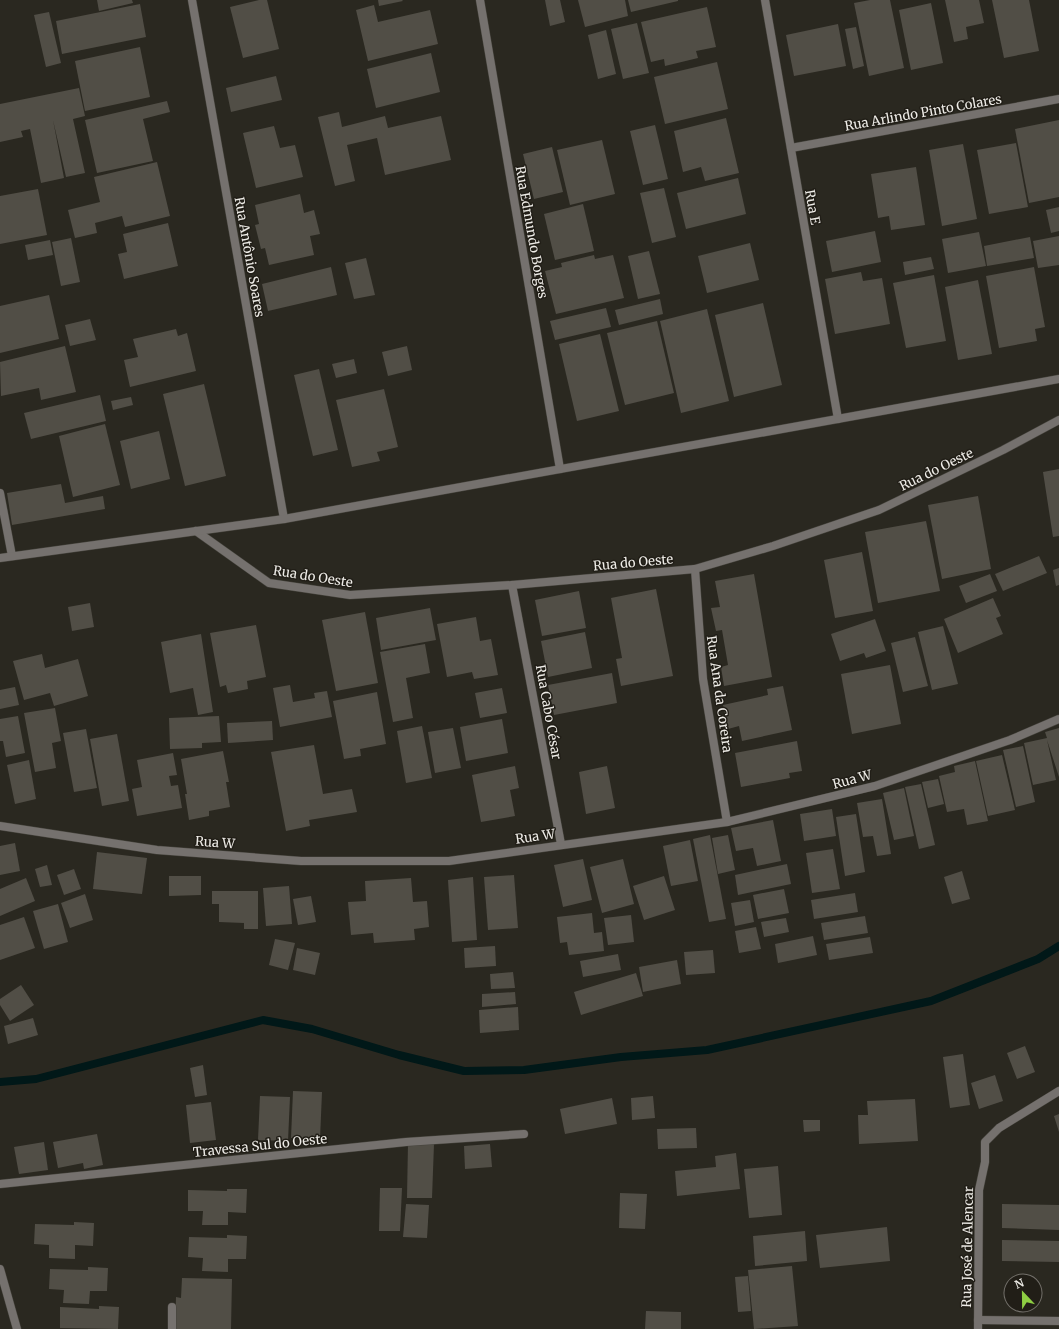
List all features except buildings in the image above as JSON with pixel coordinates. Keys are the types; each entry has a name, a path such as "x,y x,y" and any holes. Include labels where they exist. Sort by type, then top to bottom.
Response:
{"street":[{"name":"Rua Antônio Soares","path":"192,0 284,519"},
{"name":"Rua Edmundo Borges","path":"480,0 560,469"},
{"name":"Rua E","path":"765,0 838,419"},
{"name":"Rua Arlindo Pinto Colares","path":"791,148 1059,99"},
{"path":"0,558 284,519 1059,379"},
{"name":"Rua do Oeste","path":"196,531 269,583 350,595 512,585 695,569 773,546 879,510 1003,450 1059,420"},
{"path":"0,493 12,556"},
{"name":"Rua Ana da Coreira","path":"695,569 703,679 727,822"},
{"name":"Rua Cabo César","path":"512,585 561,844"},
{"name":"Rua W","path":"0,826 157,850 301,861 449,861 561,844 727,822 875,786 1010,740 1059,719"},
{"name":"Rua José de Alencar","path":"978,1329 979,1190 985,1162 985,1142 1000,1128 1059,1091"},
{"name":"Travessa Sul do Oeste","path":"0,1184 406,1142 524,1134"},
{"path":"0,1269 17,1329"},
{"path":"172,1307 172,1329"},
{"path":"978,1320 1059,1321"}],"waterway":[{"path":"0,1082 36,1079 263,1020 312,1029 399,1055 464,1071 524,1070 621,1057 707,1050 931,1001 1038,959 1059,946"}]}
